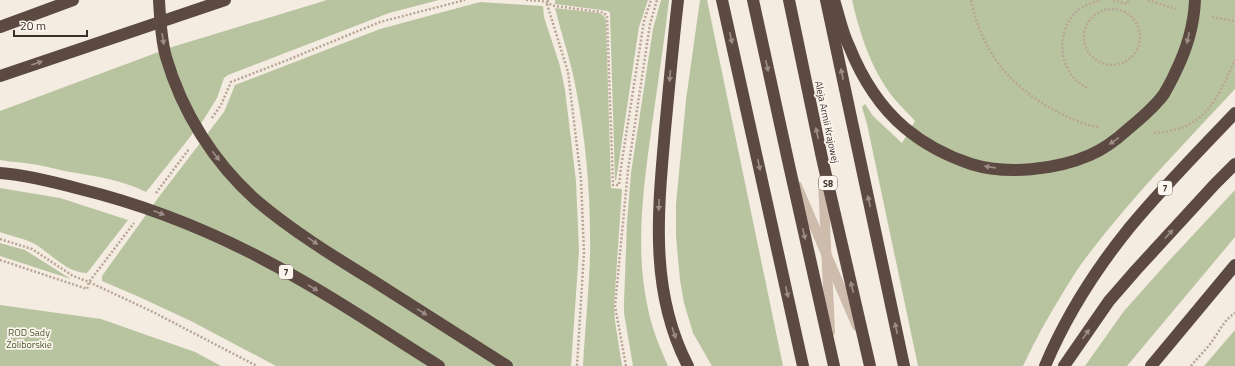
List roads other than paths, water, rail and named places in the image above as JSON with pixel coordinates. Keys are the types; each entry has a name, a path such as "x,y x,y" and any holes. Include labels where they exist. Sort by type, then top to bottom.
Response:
{"highway":[{"path":"0,27 73,0"},
{"path":"160,0 162,34 166,56 181,99 192,121 205,141 218,160 237,181 277,217 343,262 507,366"},
{"path":"0,76 225,0"},
{"path":"678,0 659,193 658,247 663,290 669,317 680,352 688,366"},
{"path":"722,0 803,366"},
{"path":"753,0 834,366"},
{"name":"Aleja Armii Krajowej","path":"789,0 822,158 870,366"},
{"path":"826,0 904,366"},
{"path":"834,0 848,45 862,75 890,113 904,127 937,150 972,164 991,168 1034,169 1069,163 1090,155 1118,139 1138,122 1163,95 1180,62 1187,45 1195,0"},
{"name":"7","path":"1045,366 1055,341 1075,306 1130,227 1235,113"},
{"path":"1064,366 1109,301 1235,164"},
{"name":"7","path":"0,173 60,183 122,200 234,244 314,287 439,366"},
{"path":"1151,366 1235,265"}],"lane":[{"path":"822,158 831,353"},
{"path":"789,165 866,348"}],"park label":[{"name":"ROD Sady Żoliborskie","path":"29,338"}]}
